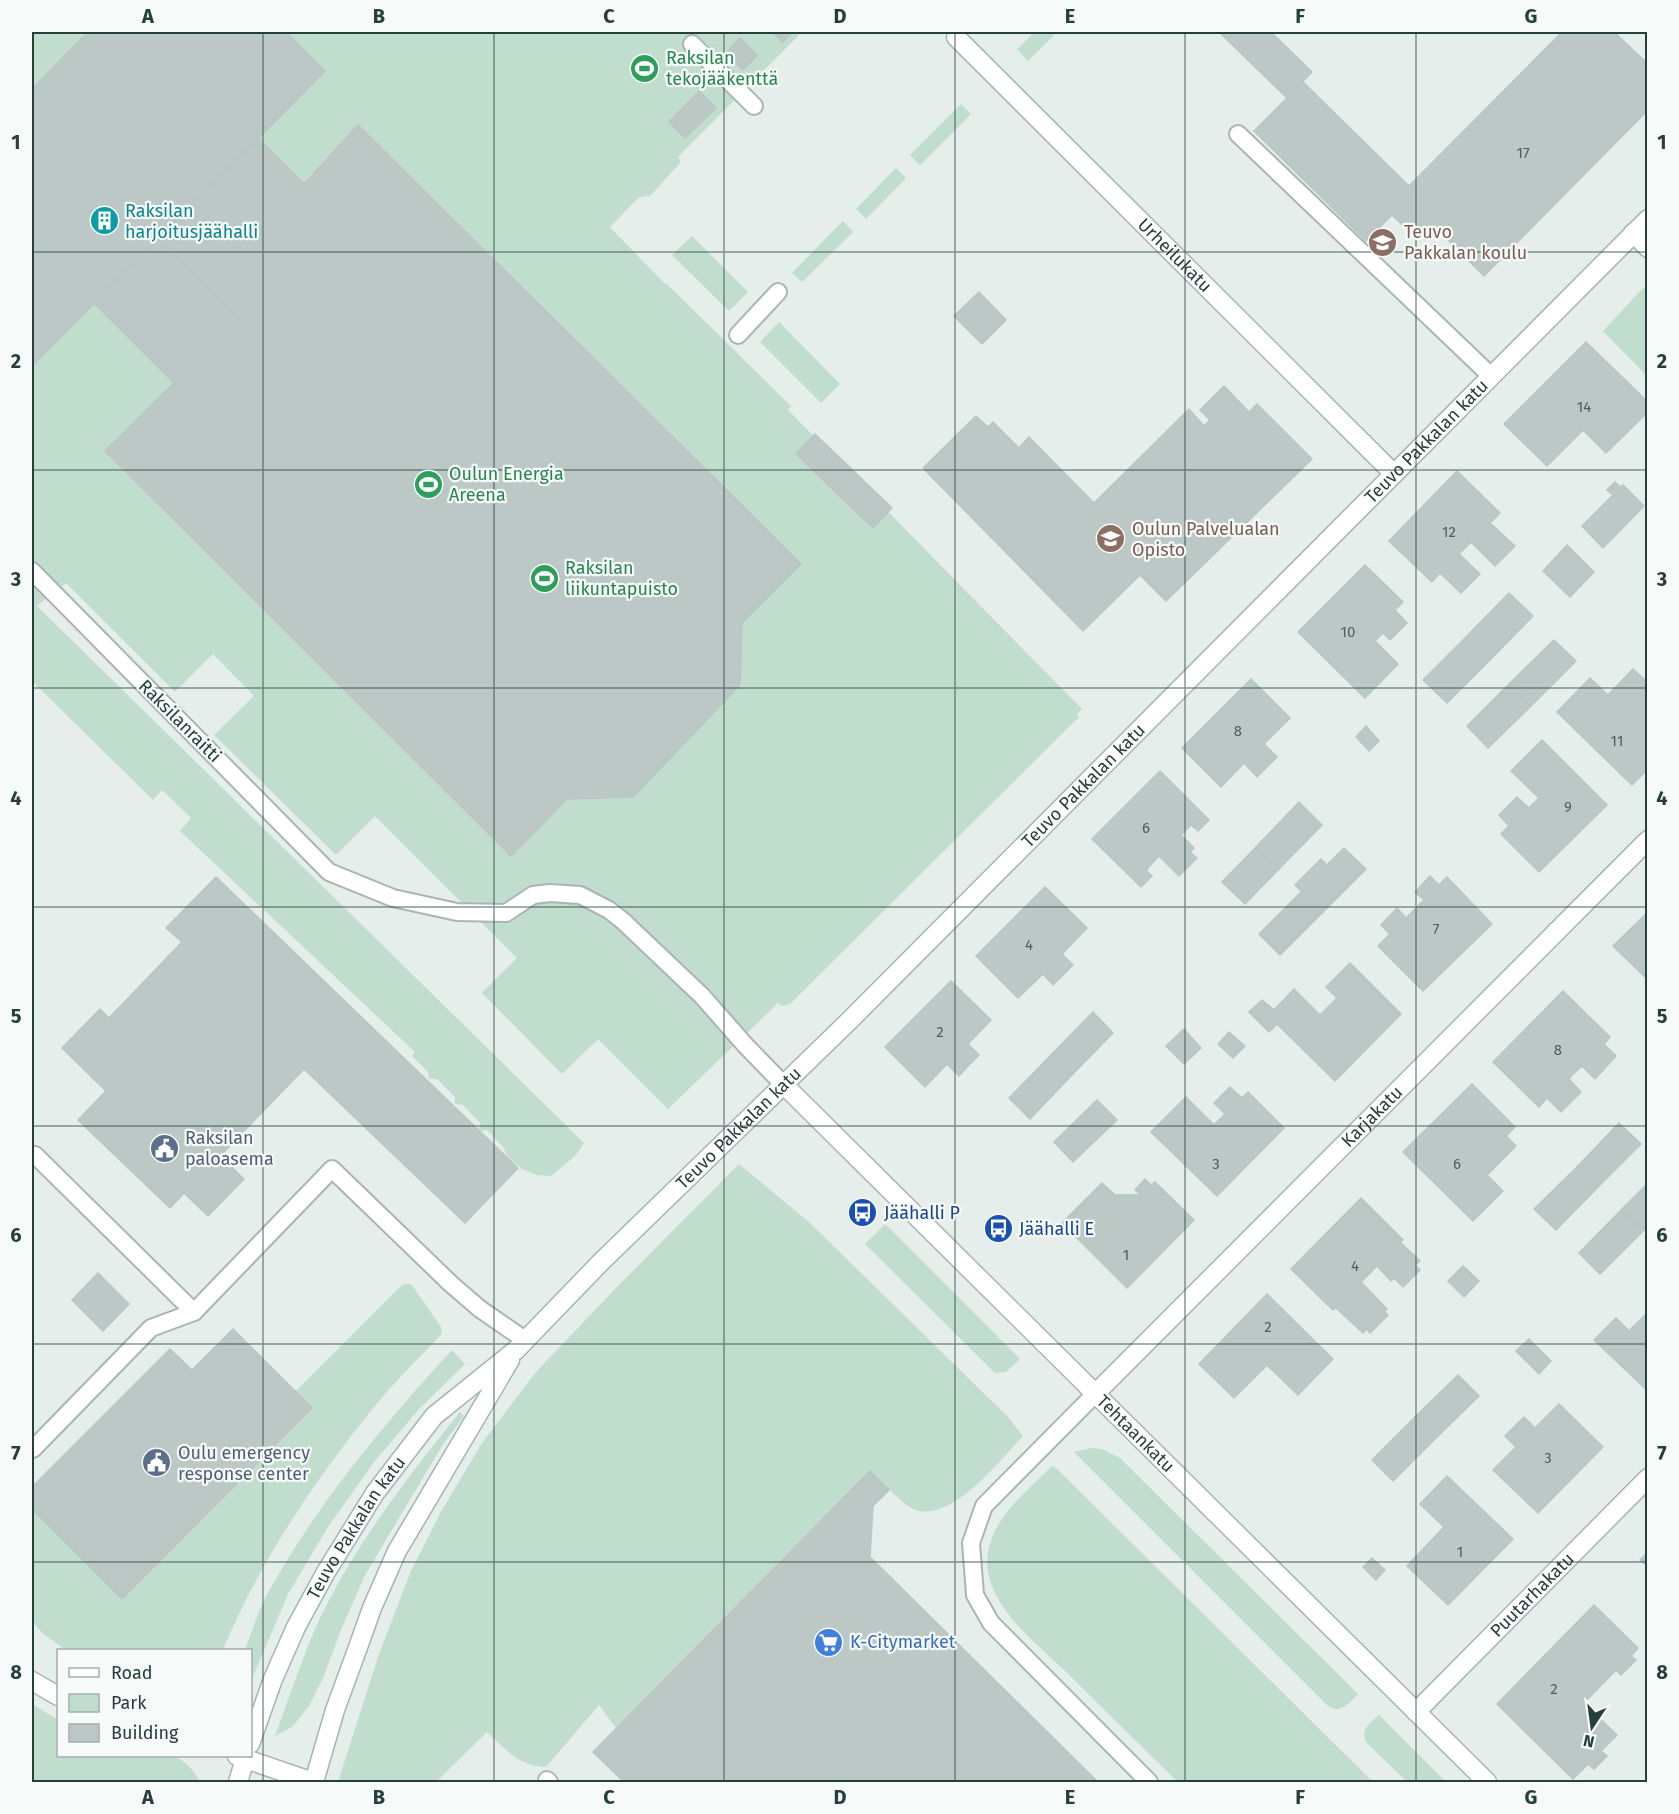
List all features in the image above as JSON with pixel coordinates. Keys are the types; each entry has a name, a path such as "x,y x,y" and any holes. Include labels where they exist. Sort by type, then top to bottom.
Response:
{"street":[{"name":"Urheilukatu","path":"953,34 1394,474"},
{"name":"Teuvo Pakkalan katu","path":"252,1734 296,1627 326,1572 375,1493 434,1416 520,1345 601,1262 784,1085 1647,219"},
{"path":"1633,233 1647,248"},
{"name":"Karjakatu","path":"1095,1394 1647,840"},
{"name":"Tehtaankatu","path":"784,1085 1487,1782"},
{"name":"Teuvo Pakkalan katu","path":"313,1782 335,1710 372,1608 397,1551 520,1345"},
{"name":"Puutarhakatu","path":"1416,1712 1647,1478"},
{"path":"32,1681 57,1695"},
{"path":"252,1756 313,1782"},
{"name":"Teuvo Pakkalan katu","path":"238,1782 244,1757"}],"lane":[{"path":"692,44 754,106"},
{"path":"1238,134 1491,376"},
{"path":"738,335 778,292"},
{"name":"Raksilanraitti","path":"32,571 329,872 393,898 457,912 506,913 534,896 550,893 580,895 609,910 623,921 702,996 784,1085"},
{"path":"35,1155 194,1312"},
{"path":"33,1449 151,1328 194,1312 332,1169 451,1284 520,1345"},
{"path":"1095,1394 984,1506 971,1543 975,1595 991,1623 1149,1782"}],"green space":[{"name":"Raksilan liikuntapuisto","path":"32,32 802,32 678,157 681,162 651,195 638,198 610,227 665,284 791,406 788,410 1082,709 1077,714 1079,717 790,1004 782,1006 778,1003 668,1109 598,1039 562,1074 482,993 517,958 375,816 336,855 214,735 254,696 213,654 175,692 66,583 37,606 584,1143 576,1155 551,1176 537,1175 522,1169 506,1155 504,1148 487,1130 479,1131 480,1123 463,1105 455,1104 455,1097 437,1079 429,1079 428,1072 412,1056 415,1052 180,831 191,818 162,790 153,800 32,681"},
{"path":"1035,32 1057,32 1028,61 1017,49"},
{"path":"961,104 971,114 920,165 910,155"},
{"path":"896,168 906,178 866,219 856,209"},
{"path":"843,221 853,232 802,282 792,273"},
{"path":"692,236 748,292 729,311 672,255"},
{"path":"1643,288 1647,290 1647,376 1603,331"},
{"path":"779,322 840,384 821,403 760,342"},
{"path":"739,1164 809,1222 1008,1417 1023,1436 975,1487 945,1507 930,1511 910,1507 870,1472 616,1728 599,1705 546,1767 528,1764 521,1760 507,1751 487,1732 436,1782 338,1782 379,1654 411,1571 442,1510 482,1443 536,1372"},
{"path":"885,1224 1020,1359 1006,1372 995,1373 865,1244"},
{"path":"403,1284 411,1284 441,1327 441,1335 383,1397 310,1492 253,1586 223,1649 65,1649 43,1634 32,1621 32,1509 122,1598 312,1409 295,1392"},
{"path":"452,1350 465,1364 420,1408 374,1462 328,1527 288,1594 252,1679 252,1649 245,1649 265,1598 288,1558 330,1496 401,1407"},
{"path":"460,1412 464,1416 442,1446 365,1575 323,1678 309,1706 292,1727 275,1736 315,1629 345,1571 400,1489"},
{"path":"1091,1448 1102,1449 1120,1458 1358,1694 1340,1709 1327,1705 1074,1452"},
{"path":"1052,1466 1373,1782 1178,1782 1032,1640 999,1600 990,1580 987,1556 992,1539 1004,1515"},
{"path":"32,1704 57,1719 57,1757 174,1757 189,1766 200,1782 32,1782"},
{"path":"1379,1715 1446,1782 1407,1782 1366,1742 1365,1730"}],"building":[{"name":"Raksilan harjoitusjäähalli","path":"88,32 286,32 325,71 32,366 32,89"},
{"path":"772,32 793,32 782,42"},
{"path":"1219,32 1271,32 1312,72 1287,98"},
{"path":"1562,32 1614,32 1648,64 1648,110 1484,276 1432,224 1417,239 1392,215 1366,241 1254,131 1303,82 1409,186"},
{"path":"740,38 757,55 743,70 726,53"},
{"path":"699,91 716,108 685,138 669,122"},
{"name":"Oulun Energia Areena","path":"358,125 801,564 742,623 740,685 633,797 567,799 511,856 105,451 174,383 110,319 174,255 238,319 289,268 254,233 304,184"},
{"path":"258,138 304,184 254,233 289,268 238,319 174,255 110,319 94,303"},
{"path":"979,292 1006,320 982,344 954,316"},
{"path":"1586,342 1648,402 1648,412 1606,453 1583,430 1547,466 1504,424"},
{"name":"Oulun Palvelualan Opisto","path":"1224,386 1249,412 1257,404 1312,459 1166,601 1140,575 1083,631 923,468 976,416 988,427 993,422 1019,448 1029,437 1094,503 1189,409 1204,426 1210,420 1200,410"},
{"path":"815,434 892,508 873,528 796,454"},
{"path":"1457,471 1500,513 1490,523 1515,546 1495,566 1471,542 1459,554 1480,574 1461,593 1440,573 1432,582 1389,541"},
{"path":"1615,482 1620,487 1623,485 1644,506 1603,548 1582,526 1613,495 1607,490"},
{"path":"1567,545 1594,572 1570,597 1543,571"},
{"path":"1365,565 1403,602 1395,610 1407,623 1390,640 1383,633 1375,641 1398,664 1365,698 1298,632"},
{"path":"1509,593 1533,616 1490,660 1466,637"},
{"path":"1466,637 1490,660 1447,703 1423,680"},
{"path":"1554,640 1576,661 1531,706 1509,684"},
{"path":"1633,669 1645,680 1648,678 1648,769 1632,785 1557,712 1590,678 1608,695"},
{"path":"1251,679 1290,718 1264,744 1277,757 1257,777 1244,763 1221,787 1182,748"},
{"path":"1509,684 1531,706 1488,748 1467,726"},
{"path":"1366,726 1379,741 1369,751 1356,737"},
{"path":"1542,740 1607,805 1539,872 1501,834 1509,826 1499,815 1517,797 1529,808 1539,798 1511,771"},
{"path":"1160,771 1209,820 1198,831 1191,825 1181,835 1194,848 1190,852 1197,858 1179,876 1159,856 1146,870 1152,876 1141,887 1092,839"},
{"path":"1299,802 1322,825 1279,869 1256,847"},
{"path":"1256,847 1279,869 1245,904 1222,882"},
{"path":"1344,848 1366,869 1323,912 1295,885 1321,859 1327,865"},
{"path":"1430,876 1439,885 1447,877 1492,924 1423,991 1378,946 1390,934 1381,925 1397,908 1406,918 1424,900 1415,892"},
{"path":"216,877 518,1168 465,1223 304,1069 220,1156 244,1179 208,1216 184,1193 170,1208 78,1120 106,1091 62,1048 100,1009 109,1018 182,942 166,928"},
{"path":"1045,887 1087,928 1062,954 1073,965 1053,985 1043,974 1018,998 976,956"},
{"path":"1302,891 1323,912 1280,955 1259,934"},
{"path":"1648,912 1648,980 1613,946"},
{"path":"1350,963 1401,1014 1335,1081 1277,1024 1269,1032 1249,1012 1262,1000 1274,1010 1294,989 1320,1015 1337,998 1326,987"},
{"path":"951,981 991,1020 968,1044 979,1055 959,1076 947,1064 925,1087 885,1047"},
{"path":"1563,991 1610,1037 1604,1044 1616,1056 1595,1079 1582,1066 1572,1075 1569,1079 1581,1092 1561,1112 1547,1098 1539,1107 1493,1062"},
{"path":"1093,1012 1113,1033 1072,1075 1052,1054"},
{"path":"1184,1029 1201,1048 1184,1064 1166,1046"},
{"path":"1229,1032 1245,1046 1233,1058 1218,1044"},
{"path":"1052,1054 1072,1075 1030,1119 1009,1098"},
{"path":"1472,1084 1515,1127 1506,1136 1516,1146 1487,1175 1503,1191 1473,1221 1403,1152"},
{"path":"1230,1087 1242,1098 1248,1092 1284,1128 1217,1196 1151,1132 1186,1097 1214,1125 1225,1114 1214,1103"},
{"path":"1097,1100 1117,1120 1073,1162 1054,1142"},
{"path":"1619,1123 1641,1144 1598,1187 1577,1167"},
{"path":"1577,1167 1598,1187 1556,1230 1534,1209"},
{"path":"1145,1179 1151,1185 1155,1182 1194,1220 1127,1288 1062,1223 1102,1183 1115,1195 1141,1195 1135,1190"},
{"path":"1648,1183 1648,1226 1643,1231 1621,1210"},
{"path":"1361,1198 1403,1240 1400,1242 1420,1261 1415,1265 1420,1270 1403,1287 1394,1278 1391,1281 1377,1266 1361,1282 1387,1309 1384,1311 1388,1315 1370,1333 1367,1329 1363,1333 1336,1308 1333,1310 1291,1269"},
{"path":"1621,1210 1643,1231 1600,1274 1579,1253"},
{"path":"1463,1266 1479,1281 1464,1297 1448,1281"},
{"path":"98,1273 129,1304 103,1331 72,1300"},
{"path":"1267,1294 1333,1359 1298,1395 1267,1365 1234,1398 1199,1364"},
{"path":"1648,1312 1648,1391 1594,1340 1616,1318 1629,1331"},
{"name":"Oulu emergency response center","path":"233,1329 312,1408 122,1599 32,1509 32,1487 170,1349 192,1370"},
{"path":"1529,1339 1551,1361 1539,1374 1516,1351"},
{"path":"1458,1375 1479,1396 1436,1438 1415,1417"},
{"path":"1559,1404 1603,1447 1538,1513 1493,1470 1516,1447 1505,1436 1524,1417 1535,1428"},
{"path":"1415,1417 1436,1438 1393,1481 1372,1460"},
{"name":"K-Citymarket","path":"870,1471 889,1490 873,1506 870,1557 1098,1782 624,1782 593,1752"},
{"path":"1447,1476 1513,1539 1448,1605 1407,1566 1444,1527 1420,1504"},
{"path":"1648,1552 1648,1566 1640,1560"},
{"path":"1372,1558 1385,1570 1376,1580 1363,1567"},
{"path":"1594,1605 1638,1648 1631,1656 1636,1660 1621,1675 1616,1670 1584,1703 1617,1735 1601,1751 1607,1756 1594,1769 1588,1764 1573,1779 1497,1704"}],"place":[{"name":"Raksilan tekojääkenttä","path":"645,68"},
{"name":"Raksilan harjoitusjäähalli","path":"104,221"},
{"name":"Teuvo Pakkalan koulu","path":"1383,242"},
{"name":"Oulun Energia Areena","path":"428,484"},
{"name":"Oulun Palvelualan Opisto","path":"1111,539"},
{"name":"Raksilan liikuntapuisto","path":"544,578"},
{"name":"Raksilan paloasema","path":"164,1148"},
{"name":"Jäähalli P","path":"863,1213"},
{"name":"Jäähalli E","path":"998,1229"},
{"name":"Oulu emergency response center","path":"157,1463"},
{"name":"K-Citymarket","path":"829,1642"}]}
